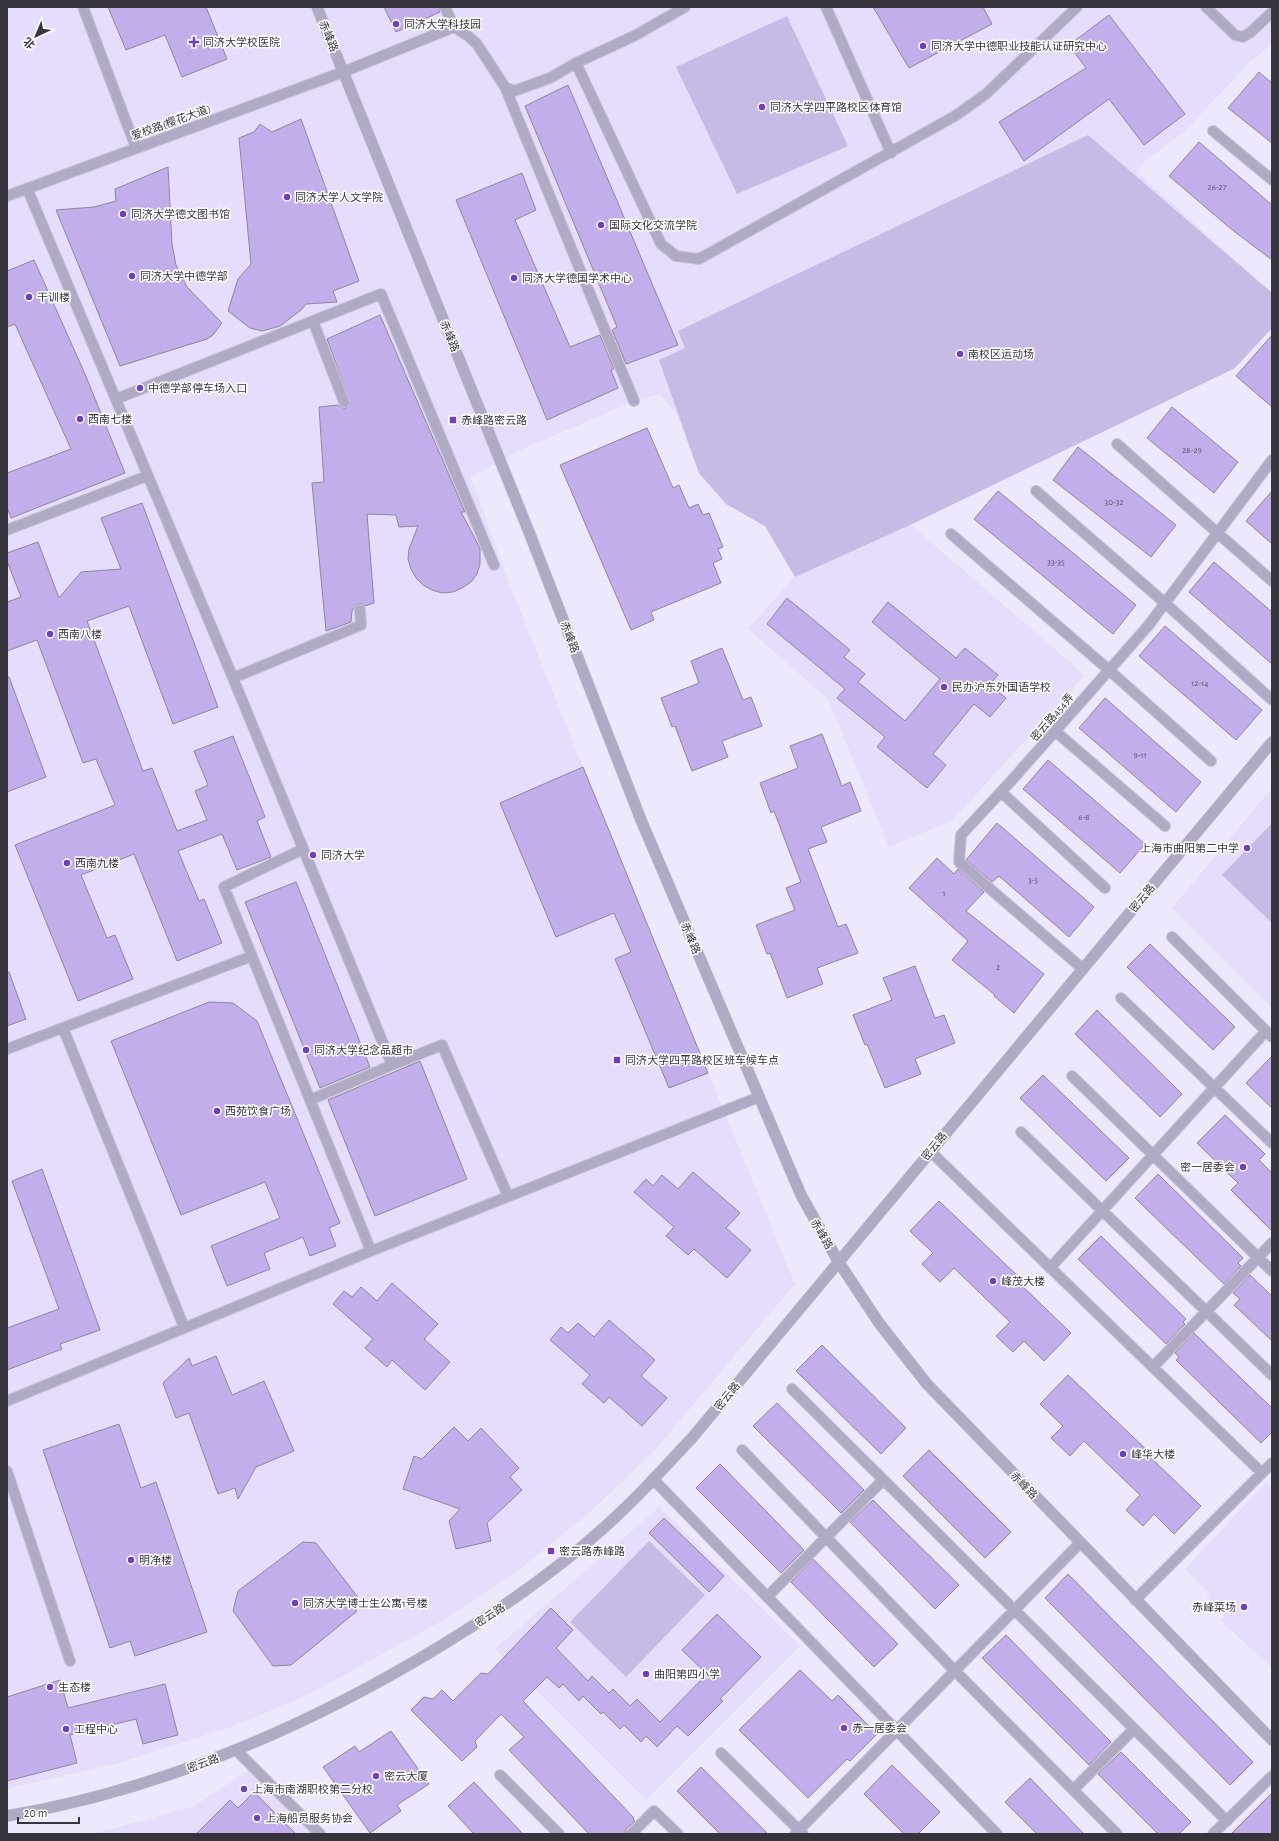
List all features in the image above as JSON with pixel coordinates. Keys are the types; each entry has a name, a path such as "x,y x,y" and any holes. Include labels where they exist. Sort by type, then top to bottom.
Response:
{"street":[{"name":"赤峰路","path":"317,7 529,532 641,820 800,1195 838,1261 879,1323 927,1384 1272,1740"},
{"name":"密云路","path":"7,1816 56,1807 132,1787 237,1751 274,1736 337,1705 400,1671 483,1620 520,1596 586,1543 626,1508 692,1438 1082,968 1272,742"}],"lane":[{"path":"83,7 136,148"},
{"path":"445,7 454,27 478,44 505,88 634,401"},
{"path":"505,88 514,91 550,78 576,63 636,35 685,7"},
{"path":"826,7 892,153"},
{"path":"576,63 660,244 676,256 699,259 892,153 955,116 986,94 1077,7"},
{"path":"1206,7 1235,35 1243,37 1252,32 1272,12"},
{"name":"爱校路(樱花大道)","path":"7,196 343,72 454,27"},
{"path":"1213,131 1272,180"},
{"path":"27,188 233,678 392,1065"},
{"path":"116,399 381,294 494,565"},
{"path":"313,321 344,402"},
{"path":"1117,444 1272,581"},
{"name":"密云路454弄","path":"1082,968 959,862 961,835 1148,626 1272,460"},
{"path":"7,530 148,476"},
{"path":"1036,491 1165,603 1271,699"},
{"path":"950,534 1109,670 1211,761"},
{"path":"233,678 361,625 360,610"},
{"path":"1055,731 1165,826"},
{"path":"1001,792 1105,888"},
{"path":"303,850 224,888 371,1250"},
{"path":"1050,1268 1215,1088 1269,1034 1172,937"},
{"path":"7,1048 252,956"},
{"path":"1122,998 1272,1143"},
{"path":"63,1028 184,1327"},
{"path":"310,1100 442,1045 508,1196"},
{"path":"1072,1076 1272,1271"},
{"path":"7,1401 371,1250 759,1097"},
{"path":"1021,1132 1272,1375"},
{"path":"930,1151 1262,1473"},
{"path":"1153,1367 1272,1243"},
{"path":"792,1389 1012,1610 1227,1821"},
{"path":"742,1450 954,1670 1117,1834"},
{"path":"1135,1600 1272,1463"},
{"path":"7,1471 70,1661"},
{"path":"653,1479 997,1834"},
{"path":"767,1597 883,1480"},
{"path":"721,1752 799,1833 896,1730 1080,1542"},
{"path":"1073,1790 1134,1729"},
{"path":"237,1751 320,1834"},
{"path":"500,1775 558,1834"},
{"path":"1213,1834 1272,1776"},
{"path":"631,1834 654,1811 678,1834"}],"shaded area":[{"name":"同济大学","path":"7,7 1272,7 1272,44 1251,61 1184,132 1145,161 1137,172 1271,292 1272,328 1235,368 911,525 1085,675 953,820 889,847 828,699 748,629 795,576 765,526 726,504 699,473 677,414 660,394 634,401 523,449 471,477 508,580 583,767 795,1284 656,1449 589,1513 520,1569 451,1616 306,1696 234,1726 119,1763 7,1789"},
{"name":"同济大学四平路校区体育馆","path":"787,16 848,146 737,194 676,67"},
{"name":"南校区运动场","path":"1088,135 1271,292 1272,328 1235,368 910,525 795,577 765,526 726,504 699,473 659,360 685,348 678,331"},
{"name":"上海市曲阳第二中学","path":"1272,788 1272,1008 1172,908"},
{"path":"1272,823 1272,923 1222,875"},
{"path":"1266,1482 1272,1488 1272,1668 1221,1621 1225,1616 1206,1598 1210,1594 1185,1569"},
{"name":"曲阳第四小学","path":"659,1507 800,1646 646,1800 495,1649"},
{"path":"649,1541 705,1595 626,1677 570,1622"},
{"name":"上海市南湖职校第二分校","path":"249,1770 311,1834 92,1834 193,1807"}],"building":[{"name":"同济大学校医院","path":"108,7 206,7 227,59 182,77 165,35 126,50"},
{"name":"同济大学科技园","path":"384,7 439,7 440,12 396,32"},
{"name":"同济大学中德职业技能认证研究中心","path":"873,7 983,7 992,24 909,68"},
{"path":"1109,15 1185,114 1144,145 1109,99 1024,161 999,122 1086,68 1069,45"},
{"path":"1259,72 1272,83 1272,143 1228,108"},
{"name":"国际文化交流学院","path":"568,85 678,345 626,364 612,330 617,327 525,106"},
{"name":"同济大学人文学院","path":"301,119 359,281 333,291 337,302 306,304 301,310 280,326 262,331 250,328 228,311 238,279 251,264 239,138 254,132 260,124 272,132"},
{"path":"1199,142 1272,205 1272,260 1231,229 1169,176"},
{"name":"同济大学中德学部","path":"168,167 172,244 176,265 187,287 222,323 213,335 207,339 120,366 56,210 94,207 116,201 115,189"},
{"name":"同济大学德国学术中心","path":"522,173 536,210 515,220 570,347 600,335 614,369 611,370 618,388 547,420 456,200"},
{"path":"34,260 85,374 125,473 11,518 7,507 7,473 71,449 15,324 7,327 7,271"},
{"path":"380,315 465,512 461,512 480,548 480,564 477,574 471,582 462,588 453,592 442,593 432,590 423,585 416,578 408,559 409,549 418,526 399,527 396,515 367,514 374,603 365,606 362,604 357,604 352,611 351,622 326,631 312,483 324,482 319,407 338,405 346,408 350,403 327,339"},
{"path":"1272,335 1272,407 1236,376"},
{"path":"1172,407 1238,462 1214,493 1147,438"},
{"path":"647,428 673,488 679,485 689,508 698,504 703,515 709,513 723,547 718,549 722,559 713,563 721,583 651,612 654,620 631,630 560,465"},
{"path":"1078,447 1176,525 1151,557 1053,480"},
{"path":"998,491 1136,605 1113,634 974,519"},
{"path":"1272,491 1272,544 1246,521"},
{"path":"142,503 218,707 173,724 129,606 87,621 143,771 152,768 177,831 207,820 195,791 208,785 194,751 233,736 265,817 257,821 271,857 237,870 222,834 178,851 199,901 204,899 222,943 177,961 134,854 81,875 107,938 115,935 133,979 78,1001 15,845 115,805 96,759 83,763 37,640 7,651 7,602 21,597 7,561 7,553 38,542 59,598 81,572 121,569 101,518"},
{"path":"1214,562 1272,612 1272,664 1189,592"},
{"path":"787,598 850,650 844,657 865,674 858,682 905,721 940,679 872,622 888,602 956,658 965,648 998,675 989,685 1006,698 990,717 974,704 933,754 946,765 927,788 877,747 885,737 837,698 845,689 767,624"},
{"path":"1165,626 1262,710 1236,740 1139,656"},
{"path":"722,648 743,700 751,697 762,726 722,741 728,757 692,771 675,726 672,727 661,698 699,683 691,661"},
{"path":"7,677 9,677 46,777 7,792"},
{"path":"1105,698 1201,782 1176,812 1079,728"},
{"path":"822,734 842,786 850,782 861,811 821,827 827,842 808,849 838,927 846,924 858,953 817,968 823,984 787,998 770,953 767,954 756,925 795,910 786,888 801,882 774,811 771,813 760,783 798,768 790,746"},
{"path":"1048,760 1145,844 1120,873 1023,789"},
{"path":"583,767 708,1073 669,1088 615,959 631,952 614,913 556,937 500,803"},
{"path":"997,823 1094,907 1069,937 999,876 992,882 966,860"},
{"path":"937,858 954,874 958,869 984,892 966,911 1044,974 1014,1013 994,996 995,995 952,960 968,941 909,888"},
{"path":"296,882 370,1067 320,1088 245,902"},
{"path":"1150,944 1235,1027 1213,1050 1127,967"},
{"path":"915,966 935,1018 944,1015 955,1043 915,1059 921,1074 885,1088 853,1015 892,1000 883,978"},
{"path":"7,972 9,972 26,1019 7,1026"},
{"name":"西苑饮食广场","path":"209,1002 233,1003 257,1021 340,1223 329,1228 336,1246 310,1256 303,1237 264,1253 270,1269 227,1286 211,1246 280,1218 265,1182 181,1215 111,1041"},
{"path":"1097,1010 1182,1094 1160,1117 1075,1034"},
{"path":"1272,1056 1272,1108 1246,1083"},
{"path":"420,1061 467,1179 375,1216 328,1100"},
{"path":"1043,1075 1129,1158 1106,1181 1020,1098"},
{"name":"密一居委会","path":"1225,1115 1265,1154 1259,1160 1272,1173 1272,1231 1231,1190 1238,1183 1197,1143"},
{"path":"42,1169 100,1330 60,1344 62,1349 7,1370 7,1328 59,1309 12,1181"},
{"path":"693,1172 740,1213 726,1228 751,1250 727,1278 694,1249 688,1255 666,1236 674,1227 634,1192 646,1179 653,1186 662,1175 678,1189"},
{"path":"1158,1174 1243,1258 1238,1263 1241,1266 1224,1284 1135,1198"},
{"name":"峰茂大楼","path":"939,1201 1021,1279 1018,1282 1071,1333 1044,1361 1024,1341 1013,1352 996,1336 1010,1322 954,1268 940,1282 922,1264 933,1253 910,1231"},
{"path":"1101,1236 1186,1319 1183,1322 1185,1324 1166,1344 1078,1259"},
{"path":"1250,1275 1272,1296 1272,1341 1234,1305 1240,1299 1233,1293"},
{"path":"392,1283 438,1324 424,1339 450,1362 425,1390 392,1360 387,1367 365,1348 373,1339 333,1304 344,1291 352,1297 361,1287 377,1301"},
{"path":"609,1320 655,1360 641,1376 667,1398 642,1426 609,1397 604,1403 582,1384 590,1375 550,1340 561,1327 568,1333 578,1323 594,1337"},
{"path":"1194,1333 1272,1408 1272,1432 1261,1443 1176,1360 1179,1357 1175,1353"},
{"path":"822,1345 906,1428 881,1454 796,1371"},
{"path":"216,1356 232,1395 264,1381 294,1451 256,1467 238,1499 235,1488 218,1494 189,1413 176,1418 163,1383 189,1358 192,1366"},
{"name":"峰华大楼","path":"1068,1375 1150,1453 1148,1455 1201,1506 1174,1534 1154,1514 1143,1526 1126,1510 1140,1495 1084,1441 1070,1456 1051,1438 1063,1426 1040,1404"},
{"path":"777,1403 864,1490 841,1513 753,1426"},
{"name":"明净楼","path":"119,1424 141,1488 156,1482 207,1632 135,1656 130,1641 110,1648 43,1450"},
{"path":"454,1427 468,1441 481,1428 519,1468 510,1477 522,1490 487,1523 491,1541 456,1549 449,1521 460,1509 403,1489 414,1456 422,1459"},
{"path":"929,1450 1011,1532 985,1558 903,1476"},
{"path":"720,1464 804,1550 781,1573 696,1488"},
{"path":"873,1500 959,1585 935,1609 850,1522"},
{"path":"664,1518 724,1576 709,1592 649,1533"},
{"name":"同济大学博士生公寓1号楼","path":"303,1542 316,1543 357,1596 356,1612 291,1665 273,1666 233,1611 238,1591"},
{"path":"813,1559 898,1644 874,1667 791,1582"},
{"path":"1068,1574 1253,1762 1230,1785 1045,1598"},
{"path":"551,1608 573,1630 556,1648 588,1681 592,1676 609,1693 613,1689 630,1706 637,1699 660,1722 707,1674 682,1650 717,1614 761,1657 720,1699 723,1701 688,1736 677,1726 657,1747 646,1736 641,1742 624,1725 620,1729 603,1712 601,1714 583,1696 579,1701 563,1684 559,1688 547,1677 523,1701 634,1818 633,1819 635,1821 626,1829 625,1834 589,1834 509,1750 524,1737 501,1714 475,1741 477,1747 462,1761 411,1710 424,1697 433,1699 442,1690 453,1701 481,1673 488,1674"},
{"path":"1006,1635 1111,1742 1089,1765 982,1658"},
{"path":"800,1670 832,1701 838,1695 877,1734 850,1761 847,1759 808,1798 739,1730"},
{"name":"工程中心","path":"60,1680 68,1708 165,1684 178,1735 143,1744 136,1719 70,1735 77,1763 7,1781 7,1697"},
{"name":"密云大厦","path":"391,1731 429,1784 397,1805 401,1811 370,1833 323,1767 355,1746 359,1752"},
{"path":"1121,1752 1191,1822 1179,1834 1158,1834 1098,1774"},
{"path":"892,1765 940,1812 918,1834 904,1834 864,1794"},
{"path":"701,1767 768,1834 720,1834 677,1791"},
{"path":"1030,1778 1084,1834 1037,1834 1005,1802"},
{"path":"474,1782 523,1834 474,1834 448,1806"},
{"path":"254,1792 296,1834 196,1834 230,1800 238,1808"},
{"path":"1272,1793 1272,1834 1231,1834"}],"place":[{"name":"同济大学科技园","path":"396,24"},
{"name":"同济大学校医院","path":"194,42"},
{"name":"同济大学中德职业技能认证研究中心","path":"923,46"},
{"name":"同济大学四平路校区体育馆","path":"762,107"},
{"name":"同济大学人文学院","path":"287,197"},
{"name":"同济大学德文图书馆","path":"123,214"},
{"name":"国际文化交流学院","path":"601,225"},
{"name":"同济大学中德学部","path":"132,276"},
{"name":"同济大学德国学术中心","path":"514,278"},
{"name":"干训楼","path":"29,297"},
{"name":"南校区运动场","path":"960,354"},
{"name":"中德学部停车场入口","path":"140,388"},
{"name":"西南七楼","path":"80,419"},
{"name":"赤峰路密云路","path":"453,420"},
{"name":"西南八楼","path":"50,634"},
{"name":"民办沪东外国语学校","path":"944,687"},
{"name":"上海市曲阳第二中学","path":"1247,848"},
{"name":"同济大学","path":"313,855"},
{"name":"西南九楼","path":"67,863"},
{"name":"同济大学纪念品超市","path":"306,1050"},
{"name":"同济大学四平路校区班车候车点","path":"617,1060"},
{"name":"西苑饮食广场","path":"217,1111"},
{"name":"密一居委会","path":"1243,1167"},
{"name":"峰茂大楼","path":"993,1281"},
{"name":"峰华大楼","path":"1123,1454"},
{"name":"密云路赤峰路","path":"551,1551"},
{"name":"明净楼","path":"131,1560"},
{"name":"同济大学博士生公寓1号楼","path":"295,1603"},
{"name":"赤峰菜场","path":"1244,1607"},
{"name":"曲阳第四小学","path":"646,1674"},
{"name":"生态楼","path":"50,1687"},
{"name":"赤一居委会","path":"844,1728"},
{"name":"工程中心","path":"66,1729"},
{"name":"密云大厦","path":"376,1776"},
{"name":"上海市南湖职校第二分校","path":"244,1789"},
{"name":"上海船员服务协会","path":"257,1818"}]}
